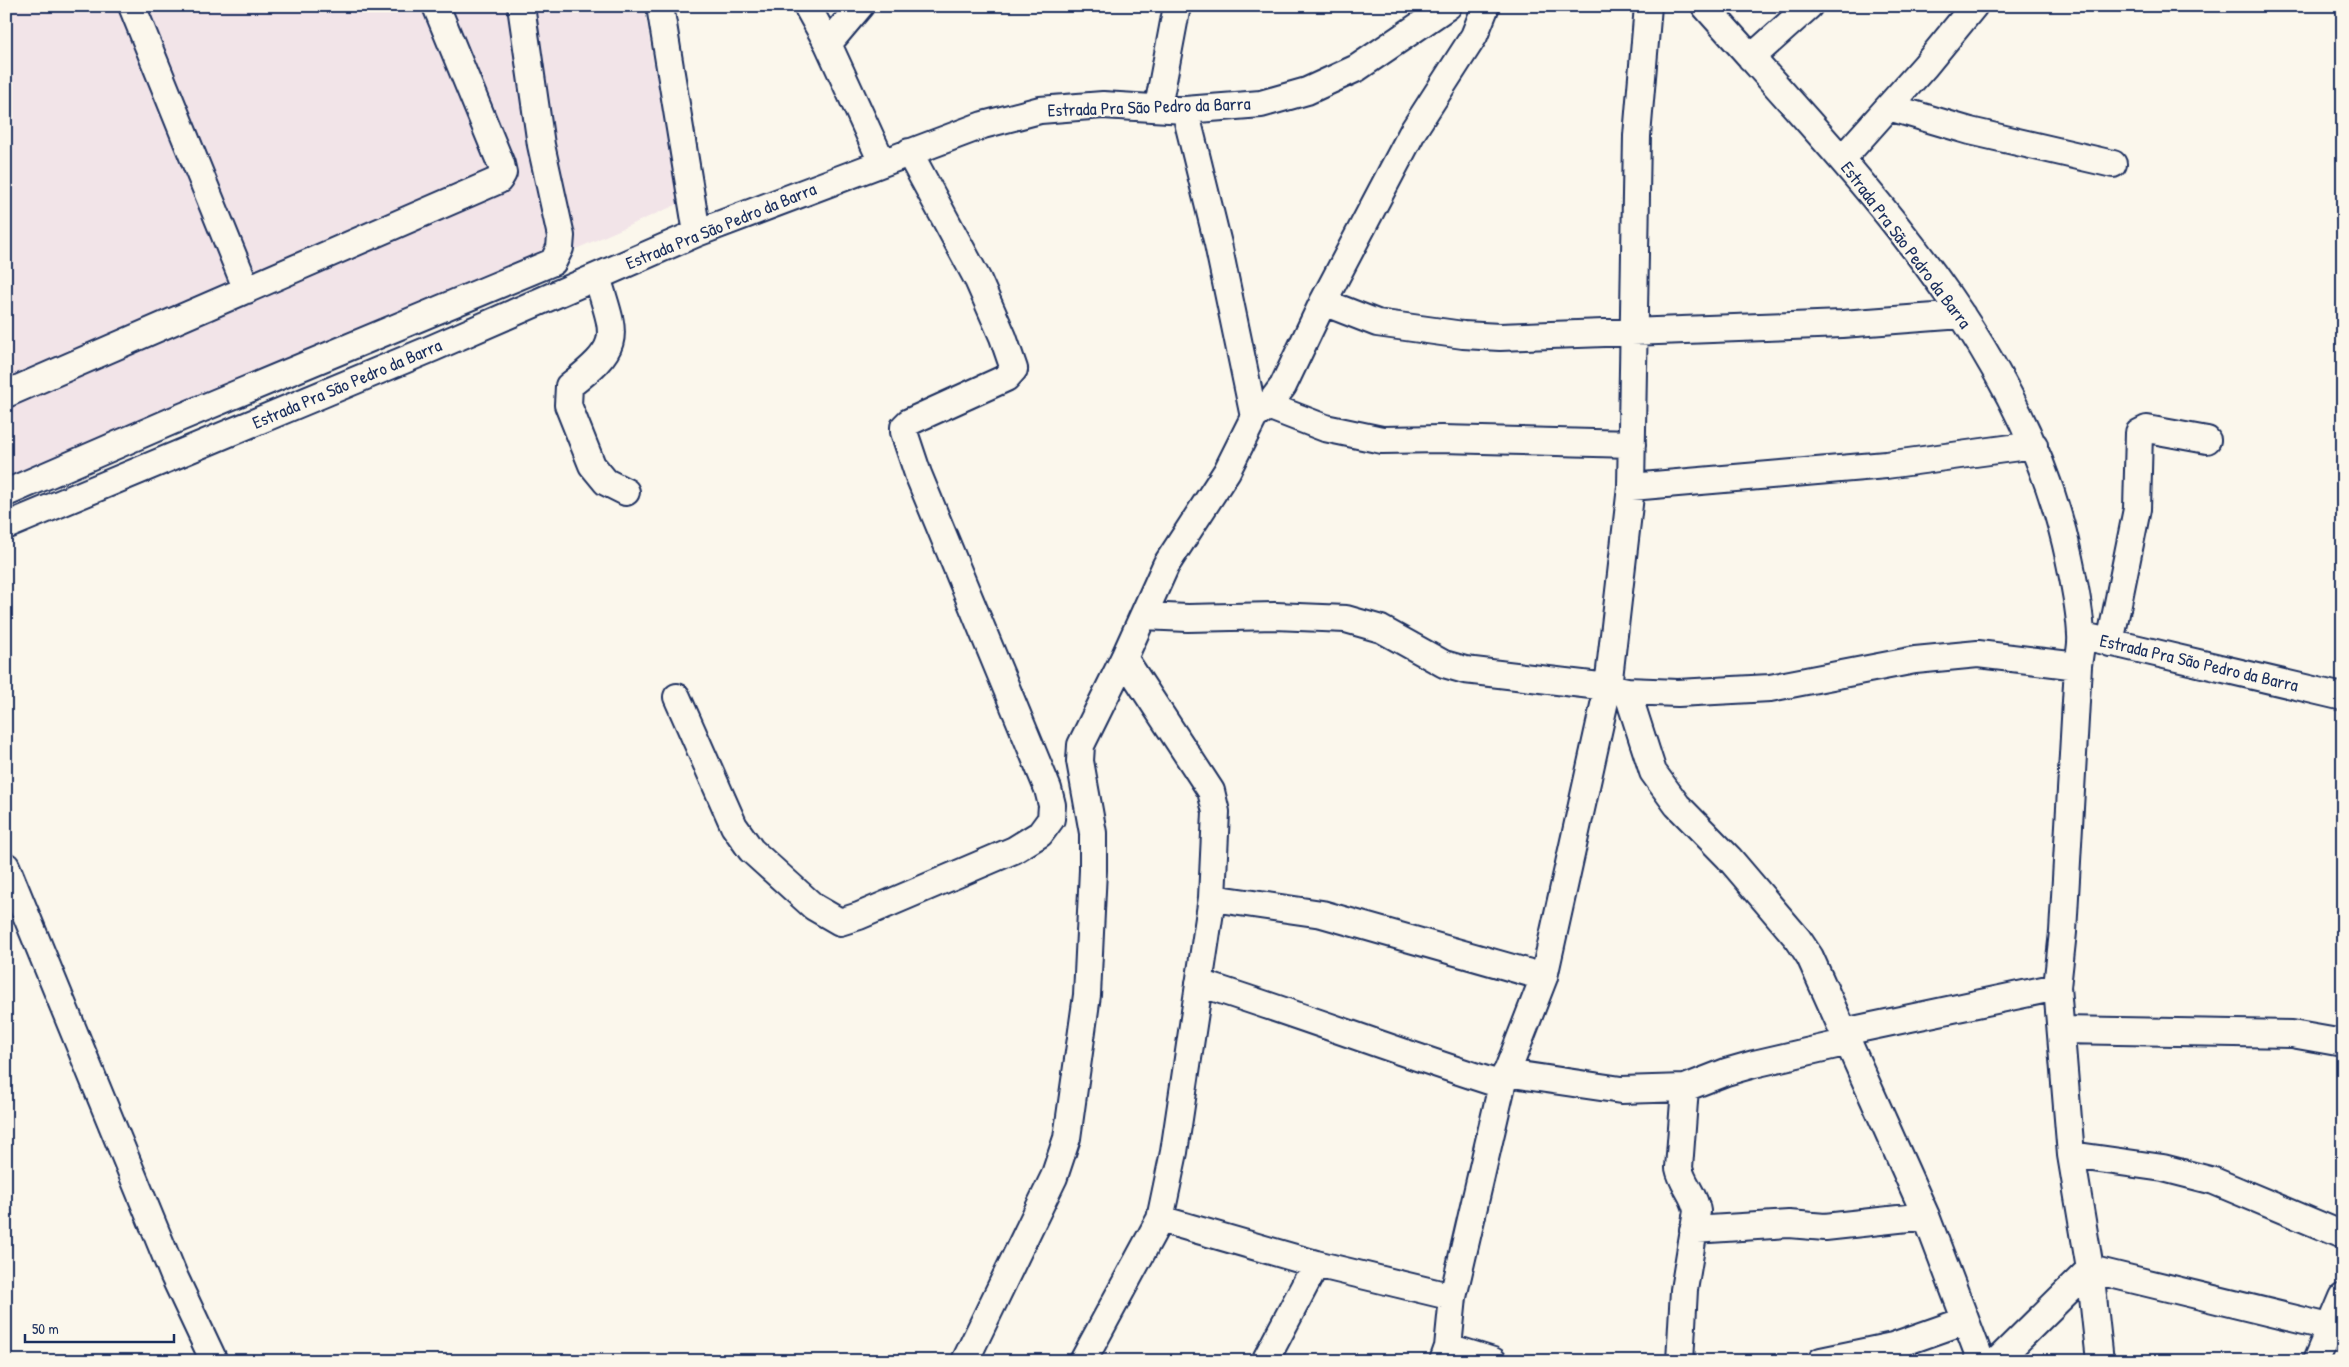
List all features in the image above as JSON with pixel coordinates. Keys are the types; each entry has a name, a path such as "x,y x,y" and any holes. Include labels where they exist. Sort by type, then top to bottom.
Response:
{"street":[{"path":"132,6 247,290"},
{"path":"6,394 500,180 502,177 500,164 436,6"},
{"path":"6,494 181,417 553,262 560,248 561,236 541,146 521,6"},
{"path":"660,6 697,233"},
{"path":"807,6 828,44 882,162"},
{"path":"828,44 860,6"},
{"path":"1158,107 1177,6"},
{"name":"Estrada Pra São Pedro da Barra","path":"6,526 424,352 697,233 983,125 1040,110 1103,105 1185,110 1260,104 1307,91 1357,68 1448,6"},
{"path":"965,1361 1054,1177 1067,1138 1086,995 1093,870 1093,833 1080,761 1081,745 1124,658 1166,565 1227,471 1261,412 1283,386 1323,302 1413,131 1474,36 1486,6"},
{"path":"1493,1361 1445,1354 1453,1297 1504,1079 1544,976 1617,689 1632,487 1637,136 1648,6"},
{"name":"Estrada Pra São Pedro da Barra","path":"1705,6 1842,159 1962,315 2034,445 2051,488 2064,536 2082,635 2343,697"},
{"path":"1751,58 1809,6"},
{"path":"1842,159 1889,107 1974,6"},
{"path":"1889,107 1970,131 2113,164"},
{"path":"1185,110 1261,412"},
{"path":"677,697 734,826 751,850 814,907 840,922 859,916 1014,850 1040,834 1052,819 1052,805 1048,789 918,474 904,432 904,426 909,422 1006,378 1014,369 1003,337 978,280 909,152"},
{"path":"597,277 612,325 611,341 605,354 568,386 568,405 592,465 606,482 626,492"},
{"path":"1323,302 1377,323 1463,335 1500,337 1842,324 1962,315"},
{"path":"1261,412 1382,440 1442,439 1632,444"},
{"path":"2110,643 2138,509 2139,433 2147,429 2206,440"},
{"path":"1632,487 1876,466 2034,445"},
{"path":"1142,616 1188,618 1274,616 1346,619 1381,629 1421,653 1444,664 1458,668 1617,689 1678,693 1770,688 1915,660 1968,654 2078,666"},
{"path":"2082,635 2078,666 2057,987 2071,1155 2090,1269 2100,1361"},
{"path":"1083,1361 1160,1219 1174,1152 1212,898 1216,812 1210,791 1124,658"},
{"path":"1617,689 1653,772 1677,805 1729,858 1798,939 1810,956 1926,1216 1964,1321 1995,1360 2090,1269"},
{"path":"6,866 174,1276 214,1361"},
{"path":"1212,898 1322,914 1544,976"},
{"path":"1199,983 1292,1012 1428,1062 1504,1079 1610,1089 1685,1088 1726,1072 1847,1037 2057,987"},
{"path":"2061,1030 2292,1034 2343,1043"},
{"path":"1680,1361 1684,1290 1697,1212 1696,1201 1680,1175 1679,1168 1685,1088"},
{"path":"2071,1155 2163,1168 2214,1181 2343,1235"},
{"path":"1693,1230 1789,1224 1826,1227 1926,1216"},
{"path":"1160,1219 1316,1264 1453,1297"},
{"path":"1265,1361 1316,1264"},
{"path":"2090,1269 2336,1330"},
{"path":"2316,1361 2336,1330 2343,1297"},
{"path":"1821,1361 1893,1346 1964,1321"}],"shaded area":[{"path":"6,6 644,6 678,204 6,500"}]}
